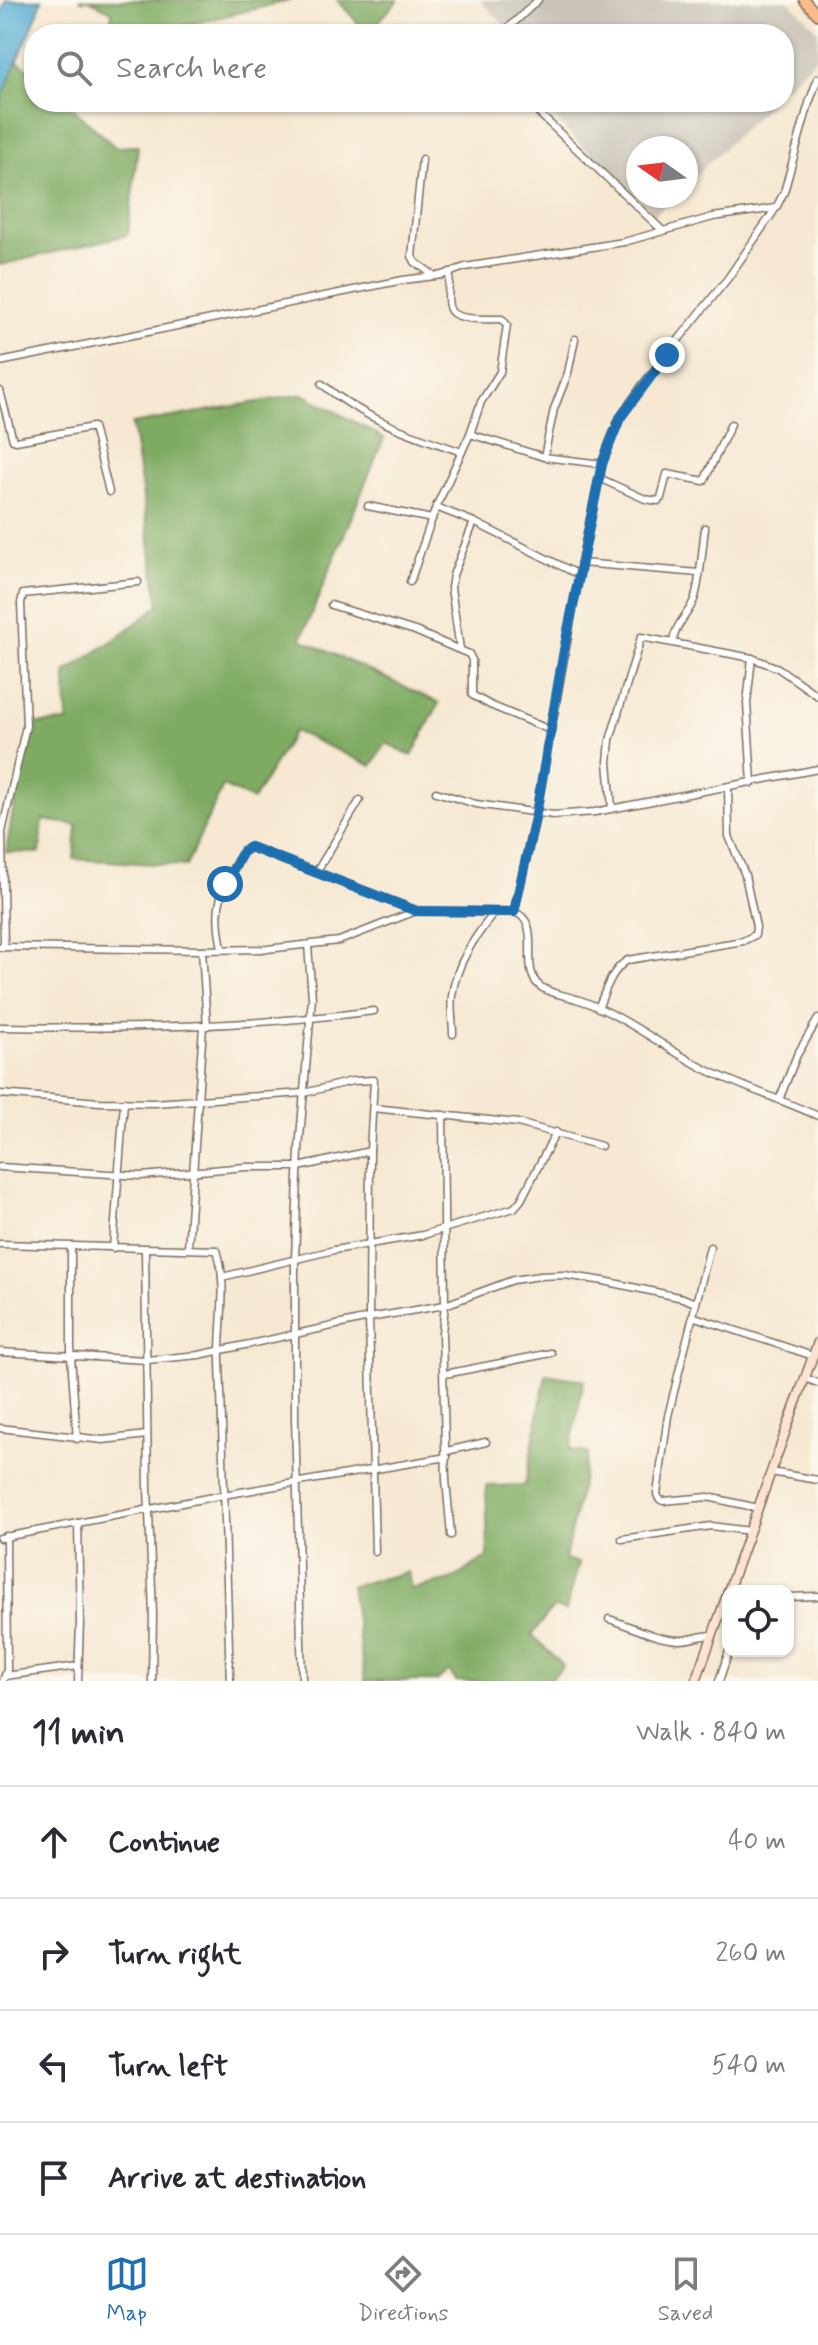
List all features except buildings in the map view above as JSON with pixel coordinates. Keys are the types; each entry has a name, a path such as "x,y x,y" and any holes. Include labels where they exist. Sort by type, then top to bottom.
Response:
{"street":[{"path":"513,24 538,0"},
{"path":"514,912 536,814 602,464 620,418 728,278 776,208 784,192 818,78"},
{"path":"538,112 662,230"},
{"path":"422,159 412,256 415,262 435,276"},
{"path":"0,362 435,276 465,267 613,245 713,217 776,208"},
{"path":"410,582 436,507 470,434 481,402 500,372 507,325 502,319 454,315 449,302 450,272"},
{"path":"544,457 554,409 568,373 575,339"},
{"path":"322,384 339,399 368,415 462,452"},
{"path":"0,391 13,440 96,429 109,492"},
{"path":"599,478 645,499 658,501 667,474 704,481 731,424"},
{"path":"470,434 544,457 602,464"},
{"path":"368,506 432,519"},
{"path":"436,507 474,522 579,575"},
{"path":"460,649 451,588 474,522"},
{"path":"673,642 677,626 694,598 705,528"},
{"path":"581,563 699,573"},
{"path":"138,582 23,594 26,726 2,832 2,947 202,950 308,945 339,941 416,911"},
{"path":"331,605 415,631 460,649 472,656 472,695 550,730"},
{"path":"612,808 608,762 610,740 639,639 646,636 752,658 778,668 818,696"},
{"path":"752,658 747,703 752,783"},
{"path":"436,792 454,800 536,814 567,814 728,788 818,769"},
{"path":"598,1008 612,975 619,965 628,960 743,941 755,935 745,875 729,836 728,788"},
{"path":"317,871 360,800"},
{"path":"222,948 217,911 225,884 244,850 255,847 416,911 514,912 520,914 527,926 533,979 542,987 598,1008 702,1067 818,1116"},
{"path":"453,1034 451,998 456,980 471,945 495,912"},
{"path":"302,1681 295,1259 312,998 308,945"},
{"path":"188,1249 205,1026 202,950"},
{"path":"0,1027 205,1026 311,1020 374,1011"},
{"path":"779,1100 797,1055 818,1019"},
{"path":"0,1094 124,1102 304,1093 374,1080 370,1151 369,1318 375,1552"},
{"path":"113,1248 124,1102"},
{"path":"373,1108 518,1123 601,1146"},
{"path":"443,1115 445,1305 442,1333 446,1480 451,1535"},
{"path":"222,1277 445,1228 517,1205 556,1132"},
{"path":"0,1167 119,1176 246,1167 299,1167 370,1151"},
{"path":"0,1244 217,1250 222,1277 220,1351 230,1681"},
{"path":"71,1247 71,1357 77,1439"},
{"path":"710,1247 668,1416 657,1494 663,1501 708,1497 758,1508"},
{"path":"145,1249 152,1681"},
{"path":"0,1352 147,1360 220,1351 369,1318 445,1305 513,1280 564,1275 615,1283 695,1303"},
{"path":"692,1316 813,1356"},
{"path":"731,1585 818,1342"},
{"path":"445,1374 551,1353"},
{"path":"805,1378 818,1383"},
{"path":"0,1428 77,1439 103,1440 147,1435"},
{"path":"78,1666 3,1680 3,1537 223,1495 372,1472 486,1442"},
{"path":"771,1472 818,1480"},
{"path":"78,1523 78,1681"},
{"path":"622,1539 711,1526 750,1531"},
{"path":"794,1597 818,1596"},
{"path":"696,1681 722,1610"},
{"path":"609,1619 670,1639 713,1635"},
{"path":"719,1681 727,1657"}],"shaded area":[{"path":"480,0 788,0 818,30 818,56 794,79 794,24 503,24"},
{"path":"547,112 761,112 698,173 698,136 626,136 626,187"},
{"path":"648,208 662,208 655,215"}],"green space":[{"path":"89,0 292,0 192,24 110,24 112,11"},
{"path":"337,0 398,0 377,24 359,24"},
{"path":"17,61 24,66 24,112 77,112 115,147 138,146 128,235 0,265 0,106 8,77"},
{"path":"303,394 384,438 301,639 439,703 412,756 386,743 372,766 294,731 253,800 223,786 186,866 74,859 77,825 43,820 40,853 6,852 32,724 67,722 66,672 159,605 132,424"},
{"path":"546,1374 584,1380 570,1450 588,1453 565,1559 579,1563 566,1611 554,1607 532,1635 563,1666 549,1681 456,1681 449,1671 437,1681 365,1681 351,1586 408,1572 411,1589 451,1580 488,1556 486,1486 525,1485"}],"water":[{"path":"6,0 42,0 33,24 24,24 24,45 0,106 0,16"}],"route":[{"path":"225,884 244,850 255,847 416,911 514,912 536,814 564,650 602,464 620,418 667,355"}]}
